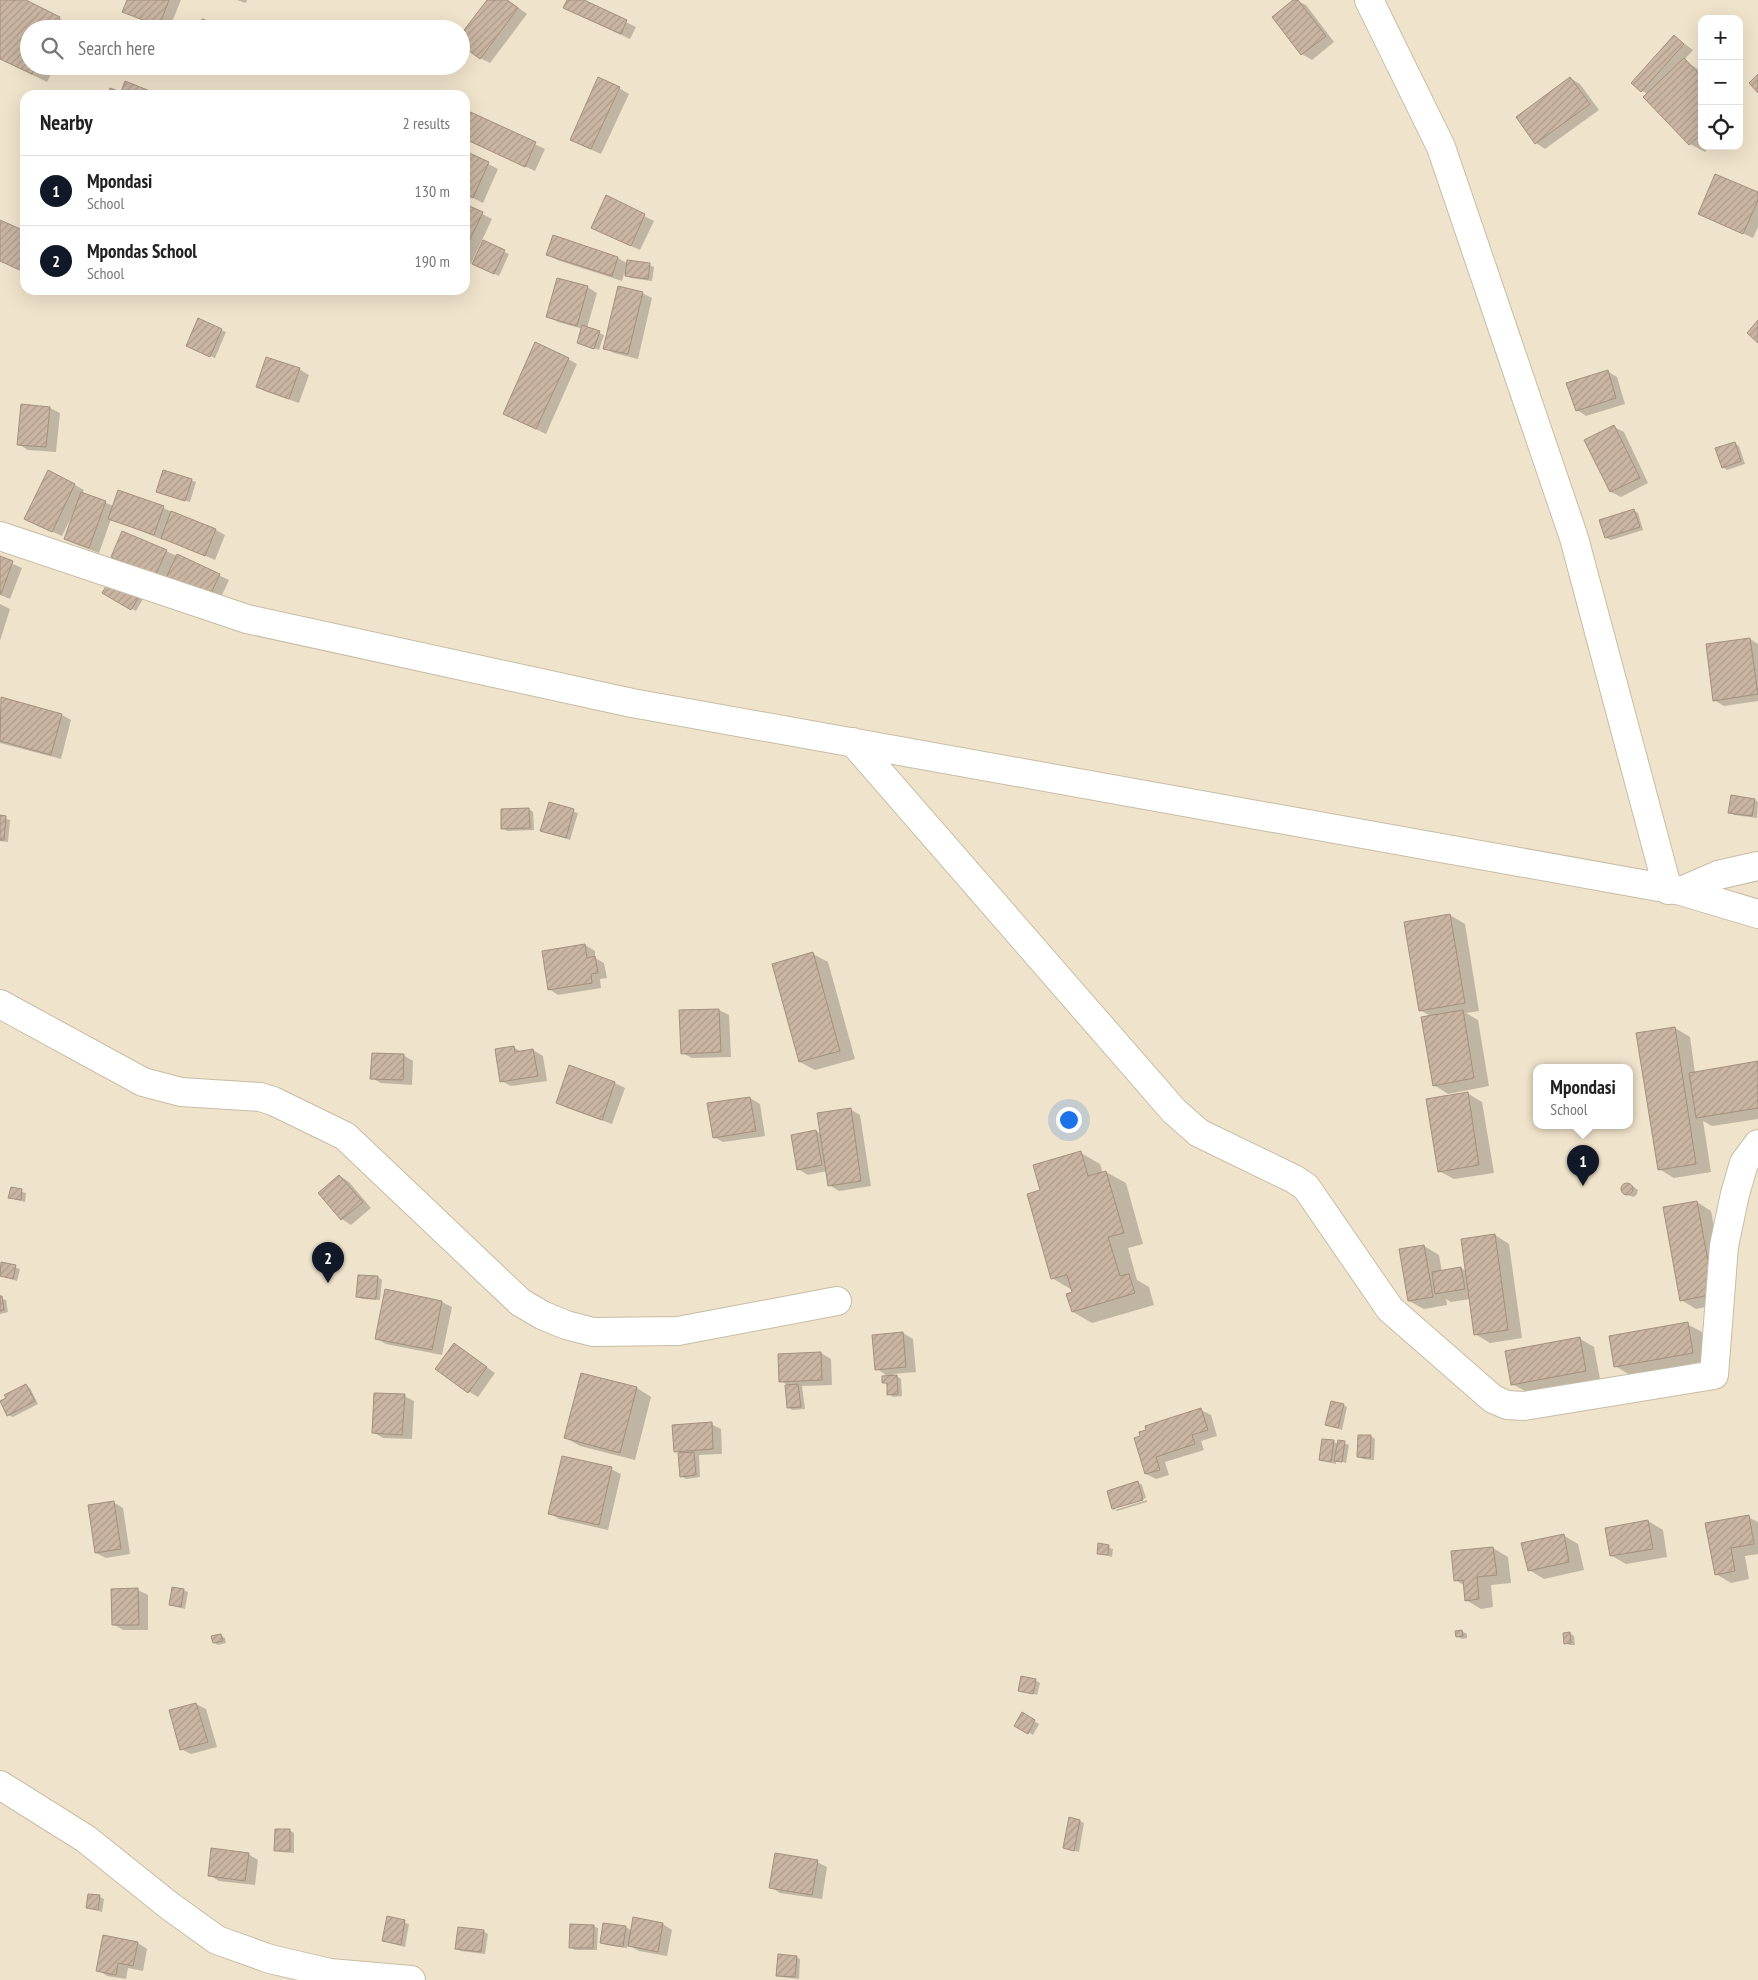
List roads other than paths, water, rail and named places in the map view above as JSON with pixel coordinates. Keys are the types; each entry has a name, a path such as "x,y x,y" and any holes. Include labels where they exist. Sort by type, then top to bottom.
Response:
{"street":[{"path":"1369,0 1441,147 1570,529 1675,890"},
{"path":"0,536 247,619 632,703 1675,890 1758,914"},
{"path":"853,742 1174,1111 1199,1133 1294,1179 1306,1187 1390,1309 1493,1399 1507,1406 1524,1406 1714,1375 1724,1246 1735,1194 1753,1156"},
{"path":"1675,890 1718,875 1758,866"},
{"path":"0,1004 142,1082 182,1092 260,1097 273,1101 345,1136 520,1302 542,1315 566,1325 593,1332 678,1332 837,1301"},
{"path":"0,1784 86,1839 171,1908 217,1940 270,1960 330,1973 411,1980"}],"place":[{"name":"Mpondasi","path":"1583,1186"},
{"name":"Mpondas School","path":"328,1283"}]}
